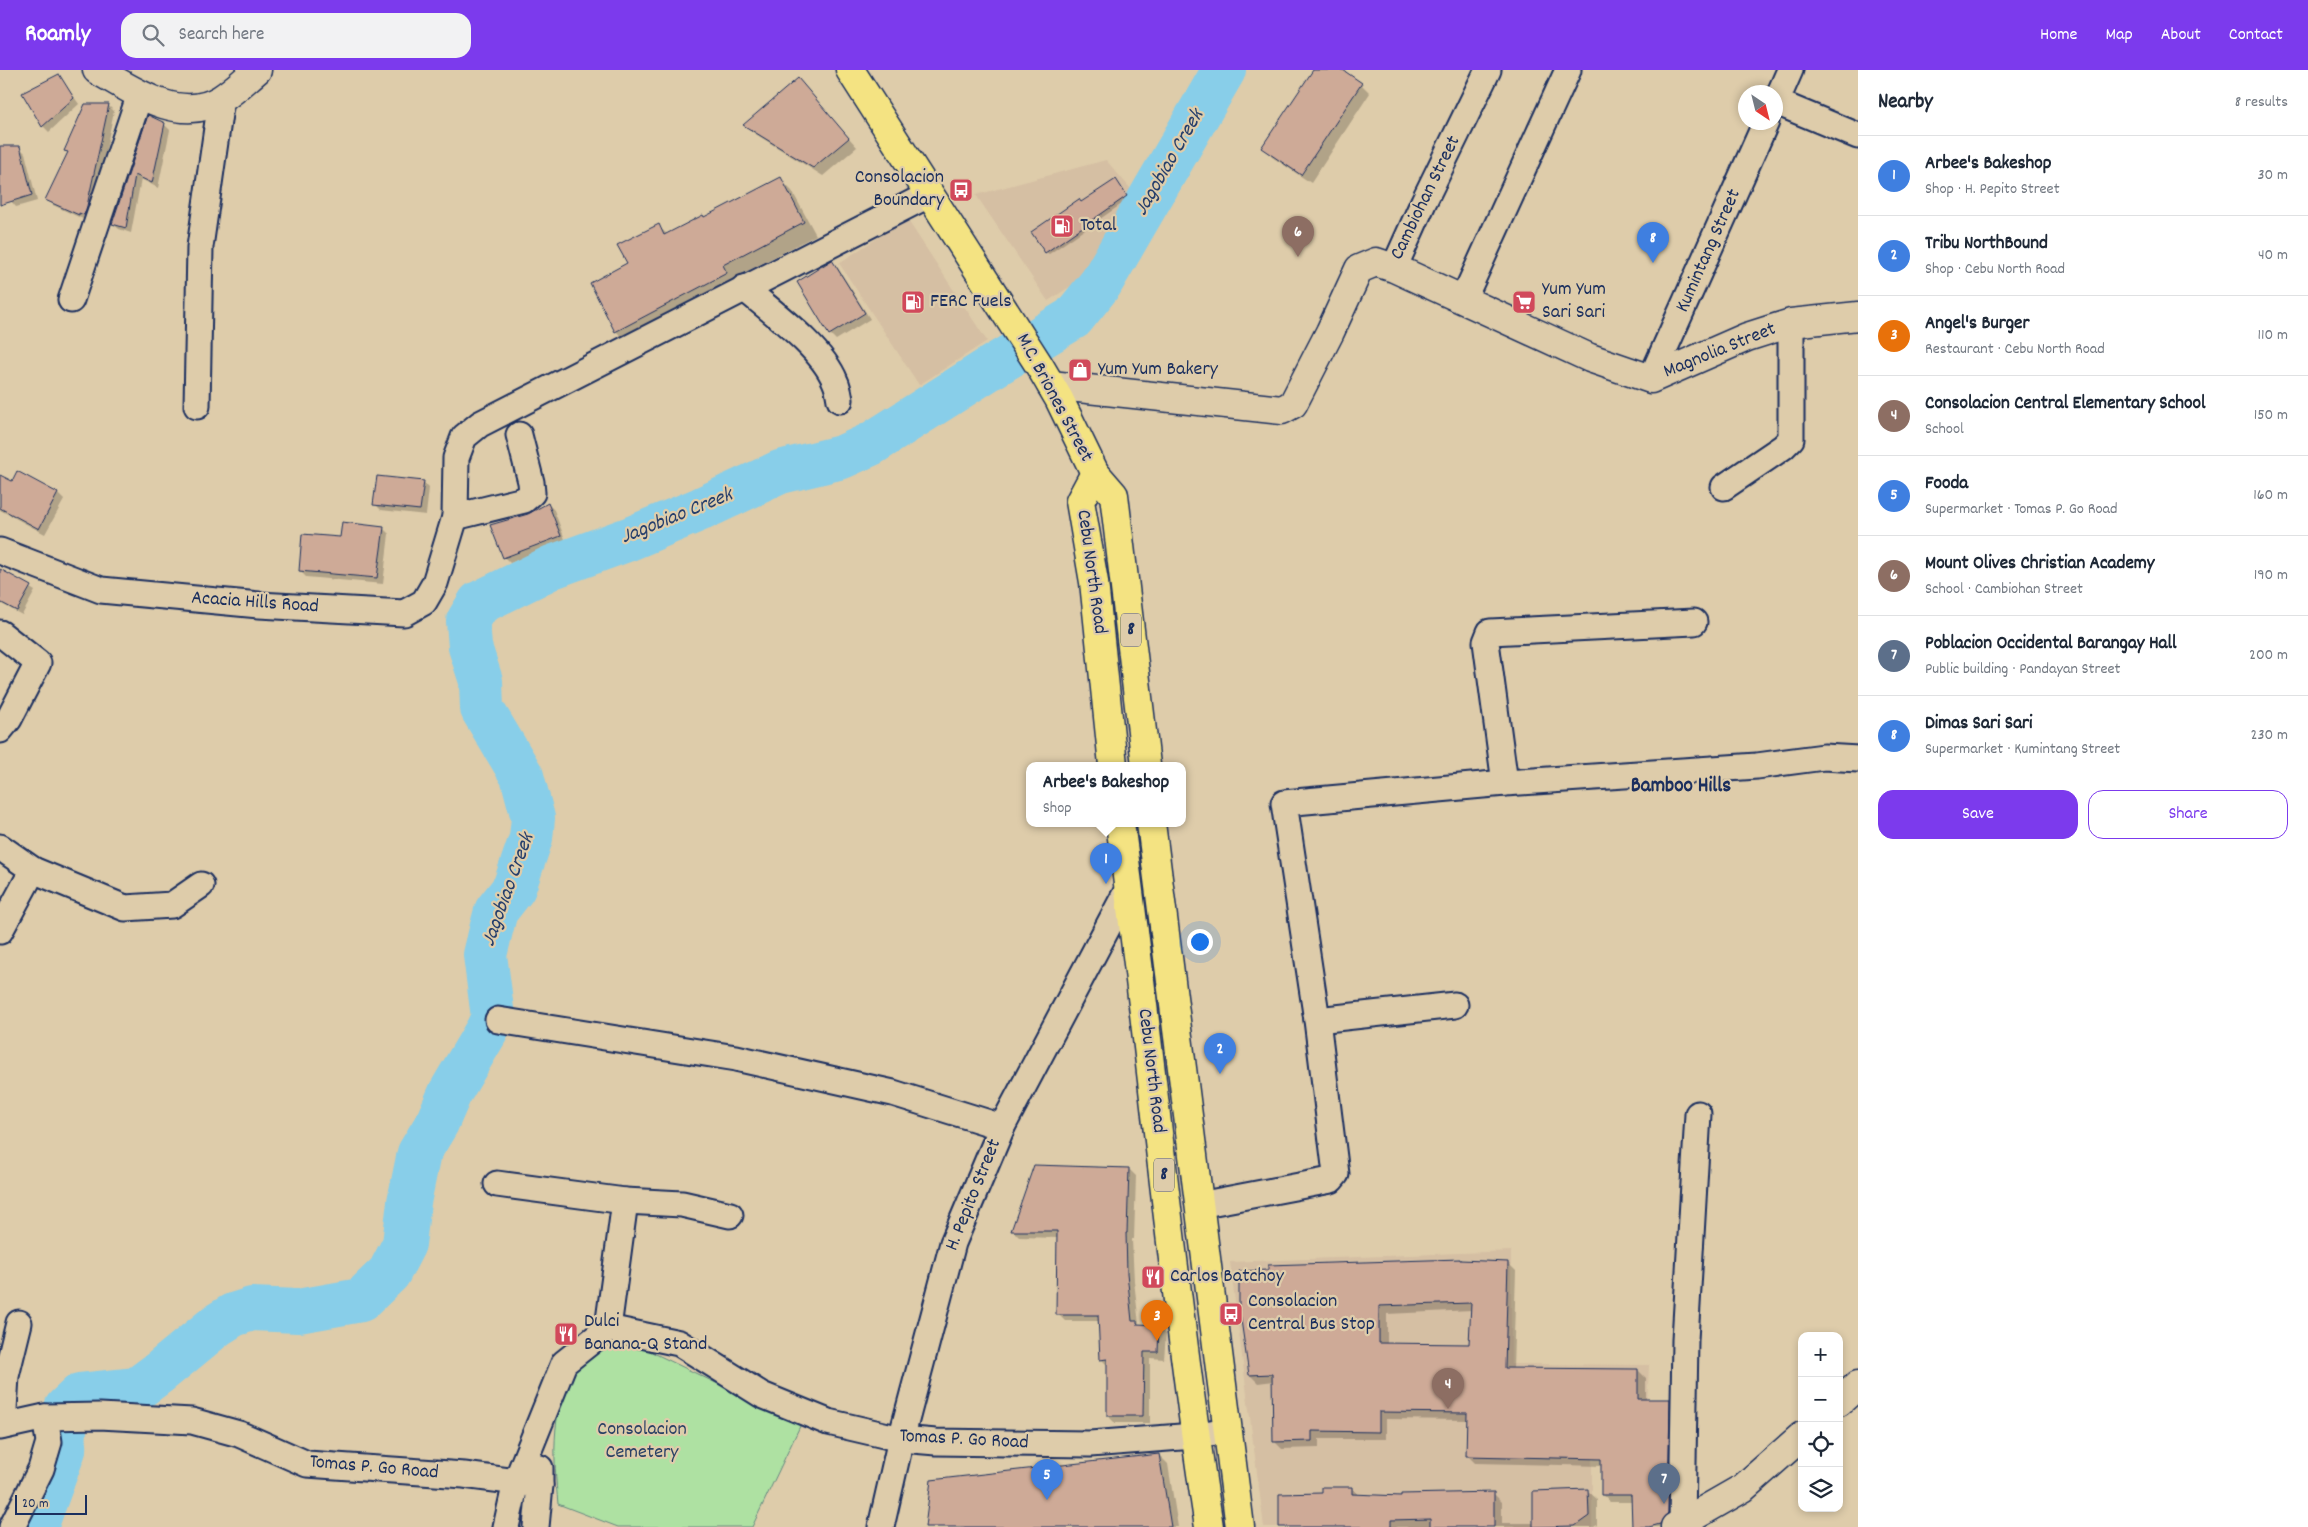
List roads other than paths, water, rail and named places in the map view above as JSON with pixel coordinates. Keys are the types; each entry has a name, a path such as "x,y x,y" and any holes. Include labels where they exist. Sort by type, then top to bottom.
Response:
{"main road":[{"name":"M.C. Briones Street","path":"850,70 1020,333 1045,375 1094,473"},
{"name":"Cebu North Road","path":"1114,762 1094,582 1080,502 1094,473 1114,495 1146,762"},
{"name":"Cebu North Road","path":"1121,827 1168,1206 1194,1436 1209,1527"},
{"name":"Cebu North Road","path":"1152,827 1240,1527"}],"street":[{"path":"97,70 164,106 200,108 221,100 257,70"},
{"name":"Cambiohan Street","path":"1045,375 1282,410 1293,404 1330,332 1359,269 1376,262 1394,268 1424,201 1488,70"},
{"path":"1462,300 1568,70"},
{"path":"1783,86 1790,70"},
{"path":"71,300 140,94"},
{"path":"198,406 200,247 221,100"},
{"path":"1783,105 1858,136"},
{"name":"Kumintang Street","path":"1651,379 1762,130"},
{"name":"Acacia Hills Road","path":"0,551 100,590 258,605 404,613 424,602 435,583 455,517 456,458 464,437 480,424 930,194"},
{"name":"Magnolia Street","path":"1394,268 1590,358 1651,379 1747,337 1790,323 1858,316"},
{"path":"744,288 800,337 825,363 835,382 840,400"},
{"path":"1724,487 1783,447 1791,439 1790,323"},
{"path":"455,517 524,500 532,493 519,434"},
{"path":"1505,783 1486,642 1490,632 1694,622"},
{"path":"0,633 38,663 9,719 0,730"},
{"path":"1199,1205 1331,1180 1336,1174 1317,1020 1284,803 1505,783 1757,766 1824,757 1858,759"},
{"path":"0,846 33,870 125,908 172,905 201,885"},
{"path":"0,931 33,870"},
{"name":"H. Pepito Street","path":"881,1527 900,1440 953,1242 1002,1127 1129,887"},
{"path":"1317,1020 1455,1004"},
{"path":"498,1020 736,1058 893,1092 1002,1127"},
{"path":"1678,1525 1698,1114"},
{"path":"496,1184 625,1201 682,1204 730,1215"},
{"path":"506,1527 516,1482 564,1363 608,1328 625,1201"},
{"path":"1,1426 6,1376 19,1323"},
{"name":"Tomas P. Go Road","path":"608,1328 679,1343 762,1395 828,1422 900,1440 1090,1444 1194,1436 1227,1430"},
{"path":"1843,1398 1858,1385"},
{"name":"Tomas P. Go Road","path":"1,1426 49,1417 88,1416 192,1421 239,1434 307,1464 464,1475 540,1485"},
{"path":"12,1527 41,1469 49,1442 49,1417"},
{"path":"536,1527 540,1485 538,1426"},
{"path":"1678,1525 1744,1488 1798,1440"}],"waterway":[{"name":"Jagobiao Creek","path":"36,1527 64,1450 66,1408 80,1395 137,1389 217,1325 233,1315 252,1309 298,1311 361,1300 389,1273 404,1244 409,1202 419,1153 493,1017 485,955 496,911 514,888 531,838 533,818 522,776 482,709 481,681 470,647 468,621 479,603 552,567 629,539 701,509 780,472 842,457 871,444 1073,318 1101,283 1224,70"}],"place":[{"name":"Consolacion Boundary","path":"961,190"},
{"name":"Total","path":"1062,226"},
{"name":"Mount Olives Christian Academy","path":"1298,257"},
{"name":"Dimas Sari Sari","path":"1653,263"},
{"name":"FERC Fuels","path":"913,302"},
{"name":"Yum Yum Sari Sari","path":"1524,302"},
{"name":"Yum Yum Bakery","path":"1080,370"},
{"name":"Arbee's Bakeshop","path":"1106,884"},
{"name":"Tribu NorthBound","path":"1220,1074"},
{"name":"Carlos Batchoy","path":"1153,1277"},
{"name":"Consolacion Central Bus Stop","path":"1231,1314"},
{"name":"Dulci Banana-Q Stand","path":"566,1334"},
{"name":"Angel's Burger","path":"1157,1341"},
{"name":"Consolacion Central Elementary School","path":"1448,1409"},
{"name":"Fooda","path":"1047,1500"},
{"name":"Poblacion Occidental Barangay Hall","path":"1664,1504"}],"district":[{"name":"Bamboo Hills","path":"1681,787"}],"park label":[{"name":"Consolacion Cemetery","path":"642,1442"}]}
